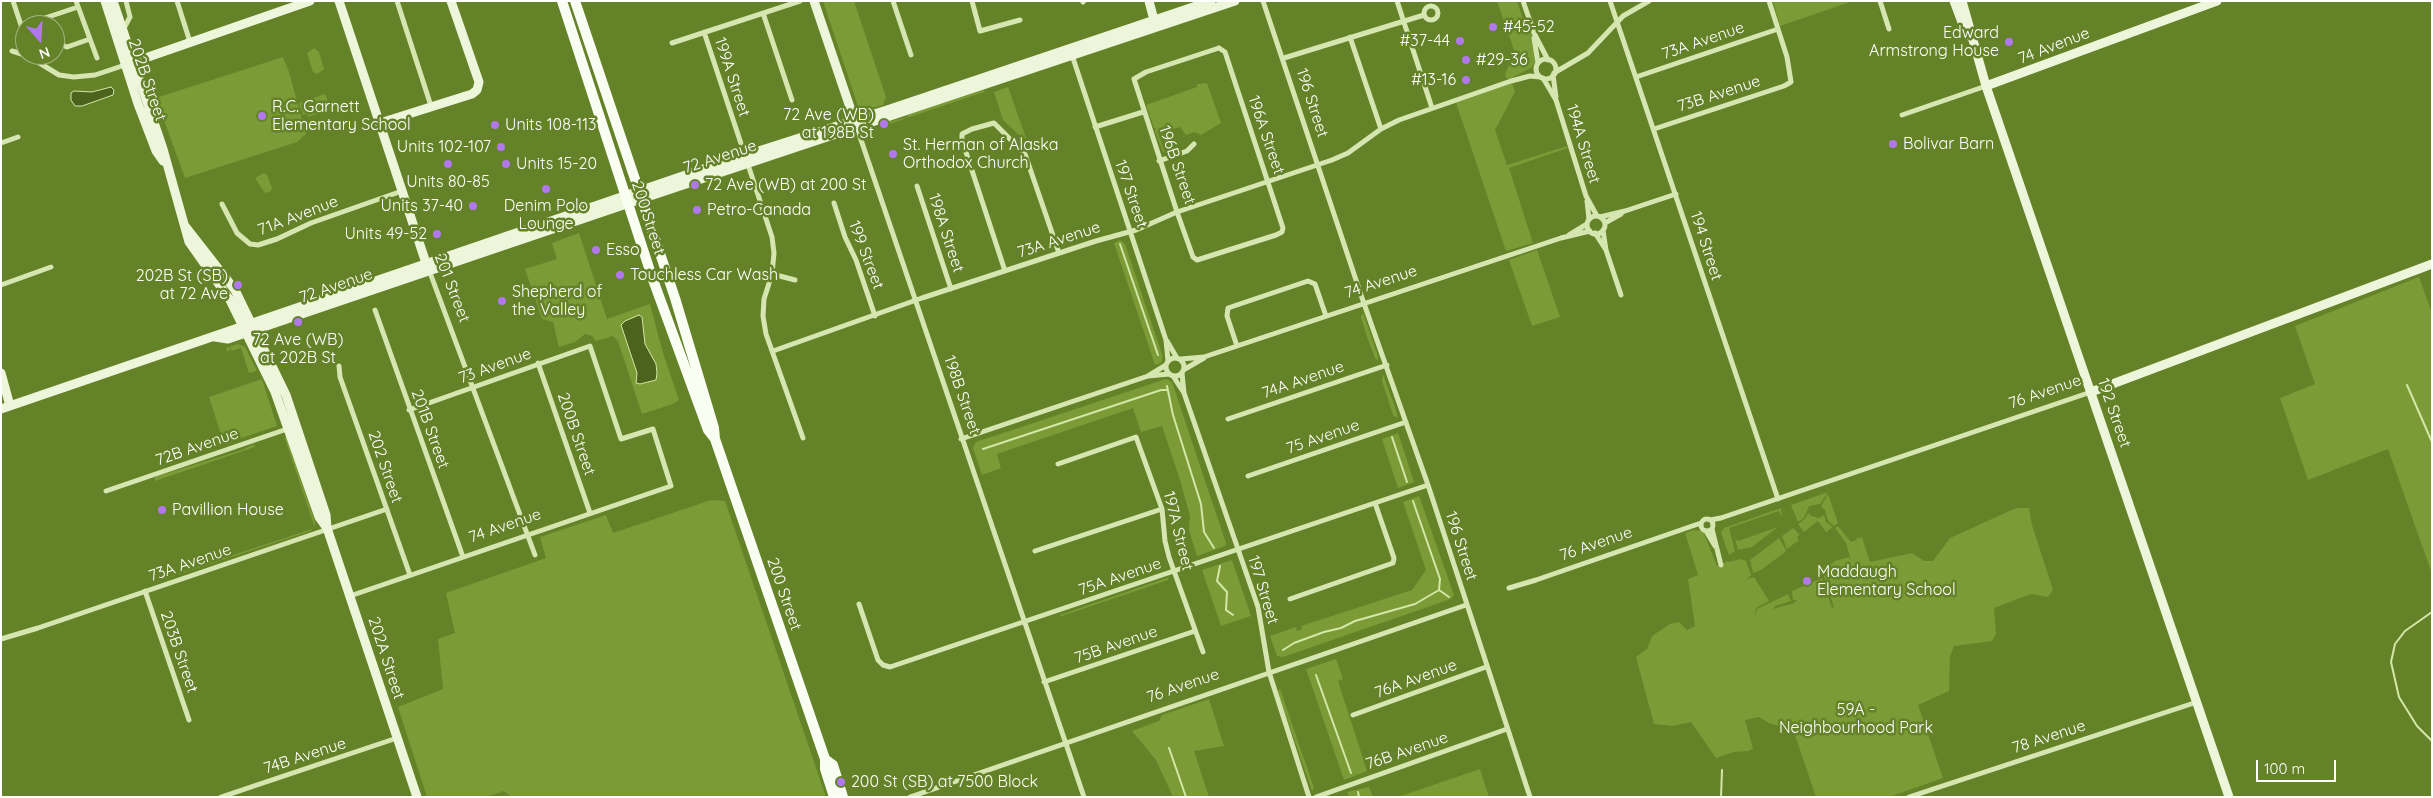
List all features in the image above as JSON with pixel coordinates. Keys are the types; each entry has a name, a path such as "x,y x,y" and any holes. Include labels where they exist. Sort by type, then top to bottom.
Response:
{"main road":[{"name":"202B Street","path":"105,1 163,149 166,165 192,248 249,328"},
{"name":"202B Street","path":"113,1 123,30 129,64"},
{"path":"129,64 310,1"},
{"name":"201 Street","path":"339,1 428,267"},
{"path":"380,123 472,94 477,90 479,82 451,1"},
{"name":"200 Street","path":"562,1 626,199 708,430 715,439"},
{"name":"200 Street","path":"575,1 641,194 690,346 714,428 715,439 825,759 824,769 834,797"},
{"name":"198B Street","path":"814,1 855,124"},
{"path":"1106,44 1122,35 1149,26 1154,20 1149,1"},
{"name":"72 Avenue","path":"855,124 1110,34 1211,1"},
{"name":"72 Avenue","path":"6,408 215,337 225,331 249,328 746,159 1235,1"},
{"name":"192 Street","path":"1954,1 1963,25 1971,39"},
{"name":"192 Street","path":"1962,1 1971,39 1986,86 2229,797"},
{"name":"74 Avenue","path":"1986,86 2216,1"},
{"path":"1072,55 1074,50 1102,40 1110,34"},
{"name":"76 Avenue","path":"2091,392 2432,264"},
{"name":"202A Street","path":"249,328 292,428 326,515 327,528 417,797"},
{"path":"1,373 6,408"},
{"name":"200 Street","path":"825,759 833,765 843,797"}],"street":[{"path":"12,1 17,15"},
{"name":"202B Street","path":"123,30 130,18 126,1"},
{"path":"177,1 190,42"},
{"path":"397,1 431,106"},
{"path":"672,43 800,1"},
{"path":"893,1 911,55"},
{"path":"972,1 980,31 1020,20"},
{"name":"196 Street","path":"1264,1 1319,165 1333,213 1428,485 1530,797"},
{"path":"1397,1 1432,108"},
{"path":"1523,1 1534,33 1555,65 1554,74"},
{"name":"194 Street","path":"1610,1 1778,499"},
{"path":"1350,37 1381,129 1399,120 1511,81 1530,76 1541,78 1554,74 1569,62 1591,51 1630,11 1649,1"},
{"path":"1768,1 1778,29"},
{"path":"1880,1 1889,29"},
{"path":"50,15 78,4 97,58"},
{"path":"763,13 792,100"},
{"path":"1284,58 1424,15"},
{"name":"73A Avenue","path":"1636,77 1778,29"},
{"name":"73B Avenue","path":"1654,129 1784,86 1791,82 1792,77 1778,29"},
{"name":"199A Street","path":"704,32 772,237 774,253 772,274 764,299 763,316 766,334 803,438"},
{"path":"1534,33 1536,72 1541,78"},
{"path":"65,46 90,39"},
{"name":"196B Street","path":"1195,260 1143,112 1134,78 1146,72 1218,48 1223,49"},
{"name":"196A Street","path":"1195,260 1276,235 1283,230 1223,49"},
{"name":"197 Street","path":"1072,55 1166,340 1167,363 1171,375 1184,393"},
{"path":"1511,81 1542,60 1569,62"},
{"path":"42,65 59,74 74,77 95,75 129,64"},
{"name":"194A Street","path":"1554,74 1556,100 1586,196 1588,221 1593,232"},
{"name":"194A Street","path":"1541,78 1556,100"},
{"name":"74 Avenue","path":"1902,115 1986,86"},
{"path":"1095,128 1143,112"},
{"path":"1005,271 962,136 967,130 994,123 1025,154 1059,253"},
{"name":"198B Street","path":"855,124 1064,743 1084,797"},
{"name":"73A Avenue","path":"773,351 915,301 1130,231 1177,212 1319,165 1352,151 1381,129"},
{"path":"1,143 18,137"},
{"path":"1160,161 1187,151 1194,144"},
{"name":"198A Street","path":"917,186 951,289"},
{"name":"71A Avenue","path":"222,204 237,233 250,244 258,245 277,239 311,223 402,191"},
{"path":"1599,216 1626,211 1676,194"},
{"name":"194A Street","path":"1586,196 1605,223"},
{"name":"199 Street","path":"834,203 875,316"},
{"path":"1621,295 1606,250 1603,230 1605,223 1626,211"},
{"name":"74 Avenue","path":"1568,236 1588,221 1599,216"},
{"name":"74 Avenue","path":"1167,363 1179,359 1204,357 1568,236 1603,230"},
{"path":"1593,232 1606,250"},
{"path":"1,285 51,267"},
{"name":"201 Street","path":"428,267 535,556"},
{"path":"772,274 795,280"},
{"path":"1237,346 1226,312 1228,308 1236,305 1308,281 1315,284 1326,316"},
{"name":"201B Street","path":"375,310 463,557"},
{"name":"197 Street","path":"1166,340 1179,359 1183,371 1184,393 1260,615 1269,672 1309,797"},
{"name":"73 Avenue","path":"410,410 590,346 621,439 653,429 671,486"},
{"name":"74 Avenue","path":"1171,375 1183,371 1204,357"},
{"name":"200B Street","path":"538,363 590,513"},
{"path":"1148,376 1167,363"},
{"name":"74A Avenue","path":"1228,418 1387,365"},
{"name":"202 Street","path":"339,366 340,377 410,575"},
{"path":"961,438 1148,376 1171,375"},
{"name":"76 Avenue","path":"1712,524 1721,518 2091,392"},
{"name":"75 Avenue","path":"1248,476 1406,422"},
{"name":"72B Avenue","path":"106,491 292,428"},
{"name":"197A Street","path":"1058,464 1136,438 1162,509 1165,541 1202,652"},
{"name":"75A Avenue","path":"859,604 878,660 888,667 1428,485"},
{"name":"74 Avenue","path":"350,596 671,486"},
{"path":"1290,599 1394,562 1375,503"},
{"name":"73A Avenue","path":"1,639 387,509"},
{"path":"1035,551 1162,509"},
{"path":"1703,527 1706,519 1712,524 1715,546 1721,564"},
{"path":"1703,527 1712,524"},
{"name":"76 Avenue","path":"1509,588 1692,527 1703,527"},
{"path":"1703,527 1715,546"},
{"name":"203B Street","path":"145,592 189,720"},
{"name":"76 Avenue","path":"910,797 1466,605"},
{"name":"75B Avenue","path":"1044,682 1195,631"},
{"name":"76A Avenue","path":"1353,715 1486,667"},
{"name":"78 Avenue","path":"1909,797 2197,702"},
{"name":"76B Avenue","path":"1316,797 1507,729"},
{"name":"74B Avenue","path":"221,797 397,738"}],"green space":[{"path":"823,1 854,1 886,97 883,105 863,110 858,106"},
{"path":"1497,1 1517,1 1527,32 1531,34 1535,54 1535,63 1531,68 1509,79 1506,78 1505,74 1515,53"},
{"path":"1773,1 1853,1 1780,26"},
{"path":"314,48 319,52 324,69 317,74 313,72 307,53"},
{"path":"283,57 306,134 297,142 185,178 156,98"},
{"path":"1207,83 1221,123 1201,135 1194,132 1186,135 1180,127 1158,133 1165,153 1163,152 1155,131 1156,128 1154,128 1146,105 1197,87 1197,84"},
{"path":"1512,83 1515,92 1495,130 1507,165 1567,146 1568,148 1509,168 1533,243 1506,251 1456,103"},
{"path":"1008,87 1026,138 1023,139 1003,120 994,92"},
{"path":"984,90 984,92 889,124 888,122 908,117 908,115"},
{"path":"325,94 331,109 308,117 307,114 303,115 299,103"},
{"path":"264,173 267,175 272,188 271,191 265,193 255,178"},
{"path":"579,233 607,319 650,304 663,353 679,400 673,404 642,414 618,341 613,336 596,341 592,336 585,334 575,342 559,347 553,322 542,319 525,269 557,259 552,243"},
{"path":"1120,240 1125,244 1163,357 1161,363 1155,365 1114,243"},
{"path":"1537,250 1560,317 1532,326 1509,260"},
{"path":"2419,277 2432,313 2432,574 2388,449 2308,480 2280,398 2315,384 2295,326"},
{"path":"1363,313 1378,361 1367,337 1361,317"},
{"path":"238,344 245,347 257,371 249,373 241,348 231,351 232,348 227,352 226,348"},
{"path":"1383,374 1397,413 1397,418 1393,415 1382,381"},
{"path":"262,379 277,426 224,444 209,397"},
{"path":"1166,379 1172,382 1226,543 1225,546 1197,556 1189,530 1190,516 1162,426 1141,432 1133,408 997,454 1001,468 982,475 973,448 976,442"},
{"path":"1398,433 1414,482 1398,488 1382,439"},
{"path":"284,436 287,439 315,522 315,528"},
{"path":"254,444 255,447 155,481 155,477 242,450"},
{"path":"1828,492 1820,504 1809,506 1804,518 1798,522 1791,505"},
{"path":"1828,494 1838,523 1834,526 1828,521 1825,510 1821,506"},
{"path":"1419,496 1454,595 1451,599 1283,657 1277,656 1270,636 1296,627 1297,631 1302,629 1301,626 1412,590 1426,570 1403,502"},
{"path":"711,500 725,501 826,797 511,797 504,791 486,797 427,797 398,707 443,689 438,639 455,633 446,593 546,558 540,537 606,515 613,533"},
{"path":"1781,508 1782,517 1779,511 1729,528 1735,551 1729,555 1721,533 1724,528"},
{"name":"59A - Neighbourhood Park","path":"2016,508 2029,508 2032,525 2053,590 2048,597 2031,594 1994,608 1996,634 1992,641 1954,646 1950,656 1949,691 1918,705 1943,778 1889,797 1816,797 1794,732 1786,728 1769,723 1759,717 1745,720 1753,748 1749,751 1734,752 1716,758 1691,722 1672,726 1654,724 1636,657 1647,649 1652,636 1670,624 1679,622 1687,630 1695,626 1688,579 1698,575 1685,533 1693,530 1703,531 1717,566 1728,561 1740,559 1746,561 1751,575 1747,579 1754,577 1769,601 1756,608 1755,617 1757,609 1788,594 1791,601 1775,606 1773,609 1794,603 1797,600 1793,600 1792,591 1822,578 1832,608 1834,607 1822,571 1835,561 1849,557 1851,560 1846,543 1835,528 1838,526 1851,542 1856,540 1861,557 1856,539 1862,537 1870,562 1912,553 1924,561 1933,561 1950,538"},
{"path":"1808,513 1819,518 1824,515 1826,522 1833,527 1826,532 1818,521 1804,532 1798,524 1805,519"},
{"path":"1778,527 1752,547 1738,550 1735,538 1738,541"},
{"path":"1793,528 1800,535 1797,537 1799,540 1787,549 1782,536"},
{"path":"312,529 311,531 146,585 227,557"},
{"path":"1779,538 1786,550 1784,553 1761,570 1753,573 1750,560"},
{"path":"1232,560 1251,616 1221,626 1202,570"},
{"path":"1169,577 1168,580 1059,617 1060,615"},
{"path":"1336,659 1343,679 1338,681 1367,771 1344,780 1306,669"},
{"path":"1280,689 1314,788 1312,791 1279,695 1278,691"},
{"path":"1209,699 1224,746 1194,751 1209,797 1173,797 1156,760 1132,731 1159,721 1162,715"},
{"path":"1480,769 1489,797 1398,797"},
{"path":"1369,787 1373,797 1349,797 1347,792"}],"shaded area":[{"path":"111,87 114,90 113,95 82,106 75,106 71,100 71,93 74,91 92,92"},
{"path":"639,315 642,317 645,344 656,364 657,373 656,380 640,384 636,383 637,373 621,325 625,321"}],"waterway":[{"path":"1120,244 1158,355"},
{"path":"2407,385 2432,442"},
{"path":"1167,386 1173,415 1201,504 1204,532 1214,548"},
{"path":"983,449 1161,390 1167,390"},
{"path":"1392,437 1407,482"},
{"path":"1413,501 1440,579 1439,590"},
{"path":"1220,566 1217,581 1227,592 1226,610 1233,615"},
{"path":"1439,590 1449,597"},
{"path":"1283,650 1294,643 1341,628 1355,621 1415,604 1439,590"},
{"path":"2432,612 2405,631 2395,644 2391,662 2399,697 2417,726 2432,741"},
{"path":"1316,675 1351,773"},
{"path":"1169,748 1186,797"},
{"path":"1721,797 1722,770"},
{"path":"1358,792 1359,797"}],"place":[{"name":"#45-52","path":"1493,27"},
{"name":"#37-44","path":"1460,41"},
{"name":"Edward Armstrong House","path":"2009,42"},
{"name":"#29-36","path":"1466,60"},
{"name":"#13-16","path":"1466,80"},
{"name":"R.C. Garnett Elementary School","path":"262,116"},
{"name":"72 Ave (WB) at 198B St","path":"884,124"},
{"name":"Units 108-113","path":"495,125"},
{"name":"Bolivar Barn","path":"1893,144"},
{"name":"Units 102-107","path":"501,147"},
{"name":"St. Herman of Alaska Orthodox Church","path":"893,154"},
{"name":"Units 80-85","path":"448,164"},
{"name":"Units 15-20","path":"506,164"},
{"name":"72 Ave (WB) at 200 St","path":"695,185"},
{"name":"Denim Polo Lounge","path":"546,189"},
{"name":"Units 37-40","path":"473,206"},
{"name":"Petro-Canada","path":"697,210"},
{"name":"Units 49-52","path":"437,234"},
{"name":"Esso","path":"596,250"},
{"name":"Touchless Car Wash","path":"620,275"},
{"name":"202B St (SB) at 72 Ave","path":"238,285"},
{"name":"Shepherd of the Valley","path":"502,301"},
{"name":"72 Ave (WB) at 202B St","path":"298,322"},
{"name":"Pavillion House","path":"162,510"},
{"name":"Maddaugh Elementary School","path":"1807,581"},
{"name":"200 St (SB) at 7500 Block","path":"841,782"}]}
